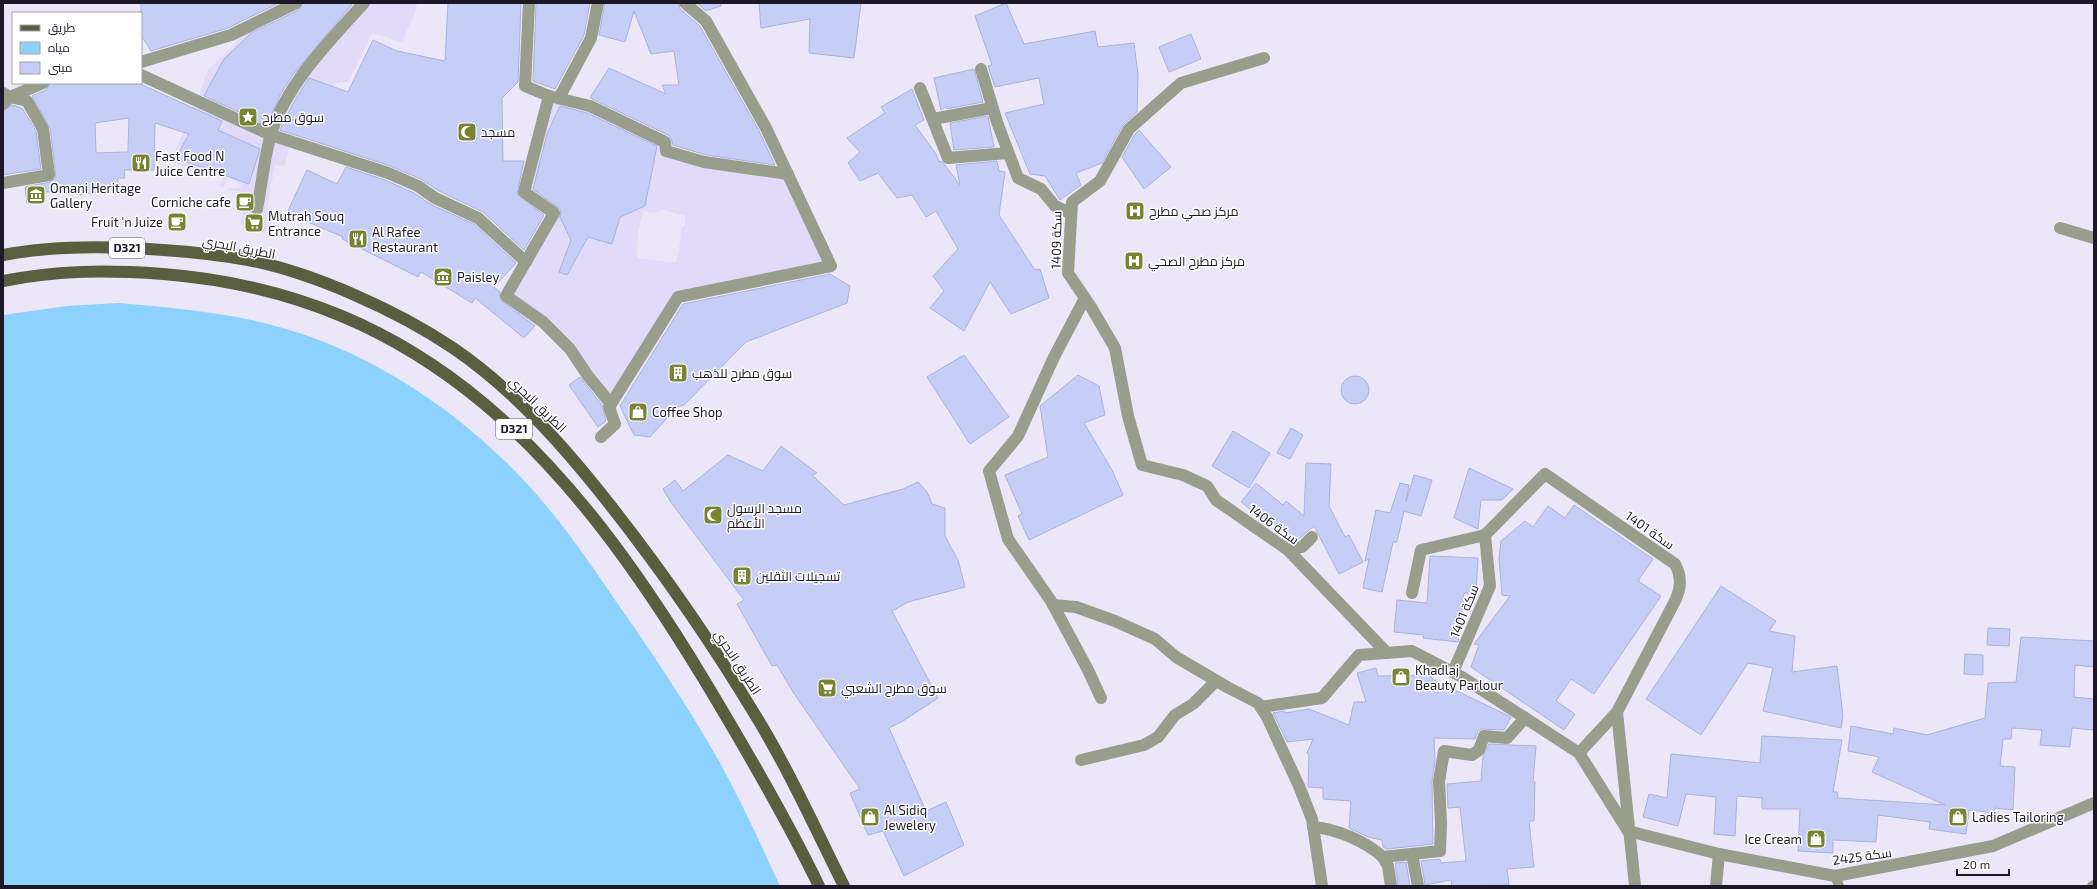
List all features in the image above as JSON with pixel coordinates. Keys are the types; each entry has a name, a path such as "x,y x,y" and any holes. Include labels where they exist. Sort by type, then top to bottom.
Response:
{"main road":[{"name":"الطريق البحري","path":"3,255 67,248 120,247 200,253 250,260 304,276 354,296 406,319 454,349 492,378 538,419 579,466 633,533 686,608 754,713 807,810 844,886"},
{"name":"D321","path":"3,281 67,271 116,271 195,277 251,287 297,300 346,317 429,361 466,387 529,443 576,497 624,557 679,638 742,743 790,827 819,886"}],"street":[{"path":"142,62 231,36 296,3"},
{"path":"257,209 270,135 280,109 309,66 364,3"},
{"path":"529,3 525,86 554,97 590,106 665,142 666,151 705,162 788,174"},
{"path":"598,3 590,38 554,97 524,192 554,213 506,296 543,322 570,349 588,376 611,404"},
{"path":"602,437 615,424 609,407 678,297 831,266 766,128 706,21 685,3"},
{"name":"1409 سكة","path":"1142,465 1128,416 1115,348 1068,273 1070,213 1072,202 1100,181 1129,130 1181,83 1264,58"},
{"path":"981,69 992,108 1018,178 1041,189 1055,206 1070,213"},
{"path":"142,75 270,135 388,173 418,186 435,198 478,218 526,262"},
{"path":"5,98 40,84"},
{"path":"920,88 948,158 976,157 1008,153"},
{"path":"3,183 49,175 43,129 27,101 5,98"},
{"path":"933,120 992,108"},
{"path":"2060,228 2094,238"},
{"path":"1085,298 1054,356 1018,436 989,471 1008,539 1053,605 1088,670 1101,698"},
{"name":"1406 سكة","path":"1142,465 1183,475 1207,486 1216,500 1288,550 1387,653"},
{"name":"1401 سكة","path":"1485,535 1545,474 1675,564 1680,573 1679,592 1617,712 1579,753"},
{"path":"1412,593 1421,550 1485,535"},
{"name":"سكة 1401","path":"1454,672 1490,586 1485,535"},
{"path":"1288,550 1302,547 1312,537"},
{"path":"1053,605 1076,607 1115,621 1148,636 1176,656 1216,681 1258,703 1299,786 1313,827 1322,886"},
{"path":"1261,707 1322,698 1360,655 1412,651 1454,672 1579,753 1628,831"},
{"path":"1081,760 1144,745 1158,737 1175,715 1192,704 1216,681"},
{"path":"1617,712 1628,831 1635,886"},
{"path":"1383,857 1440,851 1441,824 1439,781 1444,751 1472,756 1479,750 1484,736 1507,738 1525,718"},
{"name":"سكة 2425","path":"1628,831 1837,881 1993,846 2094,803"},
{"path":"1313,827 1340,833 1371,846 1383,857 1388,866 1391,886"},
{"path":"1412,854 1418,886"},
{"path":"1716,886 1719,854"}],"shaded area":[{"name":"سوق مطرح","path":"302,3 417,3 416,10 402,42 372,33 348,82 333,83 330,105 294,124 285,166 275,165 266,212 270,216 266,233 241,224 244,210 237,196 240,191 227,190 229,188 241,188 241,185 228,177 223,188 220,186 225,175 223,174 221,177 220,174 202,161 197,172 170,161 193,113 208,70 245,34"},
{"path":"559,98 665,142 666,151 789,176 825,264 678,297 611,404 570,349 506,296 554,213 524,192 551,114 549,111 552,103","holes":["664,210 685,216 685,225 681,228 676,263 637,258 638,233 643,211 651,213"]}],"water":[{"path":"118,303 200,311 255,321 281,327 334,346 404,382 448,412 489,446 523,479 551,511 589,562 655,658 720,763 744,809 780,886 3,886 3,315 67,306"}],"building":[{"path":"141,3 279,3 228,28 151,51 142,37"},
{"path":"303,3 353,3 292,76 280,95 267,125 204,96 224,59 251,33 299,10"},
{"path":"448,3 521,3 518,82 502,98 503,161 524,161 517,194 544,215 524,250 483,212 439,191 421,179 390,166 280,130 294,102 309,78 348,92 373,40 397,51 445,61"},
{"path":"536,3 590,3 584,35 555,89 533,81"},
{"path":"605,3 678,3 680,9 700,26 759,131 775,165 706,155 673,145 671,138 668,135 590,98 609,68 666,94 662,85 679,85 674,51 651,54 634,11 625,42 599,35"},
{"path":"697,3 721,3 721,6 706,11"},
{"path":"759,3 861,3 854,58 809,53 810,19 761,28"},
{"path":"1006,3 1024,44 1095,31 1098,47 1134,43 1138,75 1137,112 1123,125 1102,163 1076,173 1081,185 1060,200 1045,176 1030,174 1005,113 1044,104 1039,78 995,87 988,66 992,65 975,16"},
{"path":"1191,34 1201,59 1169,72 1159,47"},
{"path":"974,69 983,102 947,109 947,106 941,110 934,78"},
{"path":"49,84 140,84 222,121 218,130 260,149 249,184 176,158 189,134 155,123 154,170 124,170 125,178 118,178 118,189 98,190 98,192 80,195 79,191 44,192 45,201 27,203 25,187 50,182 56,177 50,128 32,96 46,90","holes":["129,118 128,152 96,153 95,123"]},
{"path":"912,89 924,120 915,125 936,154 939,162 941,161 944,164 960,185 956,165 997,161 999,171 1005,172 999,215 1035,270 1040,269 1049,298 1011,314 990,282 964,331 930,308 944,291 933,276 958,249 936,211 926,217 912,195 897,198 878,173 860,181 848,163 860,152 847,138 885,113 881,107"},
{"path":"12,105 22,108 36,131 41,169 3,175 3,111"},
{"path":"560,106 587,113 657,146 645,206 620,217 612,244 588,237 567,275 559,272 571,240 560,217 561,210 533,189 547,134"},
{"path":"988,116 994,147 954,150 950,123"},
{"path":"1139,130 1171,167 1144,189 1122,157 1135,134"},
{"path":"346,167 385,180 414,193 432,205 474,224 516,263 494,287 500,292 500,300 535,326 524,338 475,298 472,303 421,272 418,277 342,239 343,237 287,213 307,170 337,184"},
{"name":"سوق مطرح للذهب","path":"830,274 850,286 847,303 746,342 684,405 677,407 650,437 634,435 620,406 683,304"},
{"path":"964,355 1009,417 970,444 927,377"},
{"path":"1078,375 1099,386 1105,415 1084,423 1112,470 1123,495 1029,540 1018,516 1022,514 1005,475 1048,457 1040,406"},
{"path":"1355,376 1361,377 1365,380 1368,384 1368,396 1365,400 1361,403 1355,404 1349,403 1345,400 1342,396 1341,390 1342,384 1345,380 1349,377"},
{"path":"580,377 602,405 606,421 598,427 569,385"},
{"path":"1291,428 1303,435 1290,459 1277,453"},
{"path":"1233,431 1270,453 1249,488 1212,466"},
{"path":"781,446 817,473 812,475 844,505 903,489 918,482 927,492 932,504 945,508 945,536 958,560 965,587 908,602 892,611 938,698 903,721 889,728 926,811 946,802 964,845 904,876 883,831 868,835 850,793 860,789 793,692 777,665 772,666 737,604 744,600 670,501 663,489 675,480 683,491 728,455 763,471"},
{"path":"1306,463 1331,464 1329,506 1345,537 1349,535 1363,562 1339,574 1314,526 1296,541 1266,516 1263,519 1241,502 1256,483 1283,505 1286,501 1304,516"},
{"path":"1469,468 1513,489 1502,500 1481,500 1478,529 1454,518"},
{"path":"1414,475 1432,480 1421,516 1404,511 1397,542 1393,542 1382,592 1363,588 1369,559 1365,561 1376,510 1390,513 1400,483 1409,485 1406,502"},
{"path":"1574,505 1653,559 1638,581 1661,596 1594,694 1571,679 1556,701 1575,714 1564,730 1471,667 1479,645 1474,644 1510,596 1502,595 1499,559 1501,541 1525,521 1533,527 1548,506 1565,518"},
{"path":"1430,556 1478,558 1476,594 1464,593 1458,642 1423,638 1424,635 1394,632 1397,600 1427,603"},
{"path":"1721,586 1776,621 1769,631 1795,636 1792,672 1837,666 1843,716 1841,728 1763,711 1773,668 1748,663 1701,735 1646,699"},
{"path":"1988,628 2010,629 2009,646 1987,645"},
{"path":"2021,637 2094,641 2094,667 2075,665 2074,697 2094,699 2094,730 2072,728 2070,747 2040,745 2042,730 2012,728 2011,739 2003,739 2000,766 2015,767 2013,810 1995,808 1994,813 1969,810 1966,834 1929,829 1930,822 1878,815 1876,842 1833,840 1833,853 1798,851 1800,809 1762,809 1762,798 1737,796 1735,836 1714,834 1716,797 1686,794 1678,826 1643,817 1649,794 1667,798 1671,754 1760,763 1762,736 1842,740 1833,792 1837,792 1838,798 1945,805 1872,772 1879,757 1848,751 1851,726 1893,734 1894,728 1927,735 1985,718 1988,683 2016,682"},
{"path":"1965,654 1983,655 1983,675 1964,674"},
{"path":"1376,668 1378,676 1432,675 1432,679 1511,717 1504,730 1482,729 1478,731 1475,739 1434,738 1435,761 1432,781 1433,844 1387,849 1383,847 1382,840 1368,837 1349,828 1351,801 1323,799 1323,788 1308,787 1309,754 1307,753 1313,739 1287,742 1273,713 1284,711 1285,713 1309,709 1349,725 1354,702 1366,702 1357,673"},
{"path":"1489,744 1536,746 1533,782 1535,782 1534,821 1529,821 1534,867 1507,869 1509,885 1452,886 1451,880 1425,885 1421,861 1440,859 1441,863 1466,861 1460,807 1448,808 1447,784 1481,781 1483,756"},
{"path":"1406,862 1410,886 1398,886 1395,863"}],"place":[{"name":"سوق مطرح","path":"248,117"},
{"name":"مسجد","path":"467,132"},
{"name":"Fast Food N Juice Centre","path":"141,163"},
{"name":"Omani Heritage Gallery","path":"36,195"},
{"name":"Corniche cafe","path":"245,202"},
{"name":"مركز صحي مطرح","path":"1135,211"},
{"name":"Fruit 'n Juize","path":"177,222"},
{"name":"Mutrah Souq Entrance","path":"254,223"},
{"name":"Al Rafee Restaurant","path":"358,239"},
{"name":"مركز مطرح الصحي","path":"1134,261"},
{"name":"Paisley","path":"443,277"},
{"name":"سوق مطرح للذهب","path":"678,373"},
{"name":"Coffee Shop","path":"638,412"},
{"name":"مسجد الرسول الأعظم","path":"713,515"},
{"name":"تسجيلات الثقلين","path":"742,576"},
{"name":"Khadlaj Beauty Parlour","path":"1401,677"},
{"name":"سوق مطرح الشعبي","path":"827,688"},
{"name":"Al Sidiq Jewelery","path":"870,817"},
{"name":"Ladies Tailoring","path":"1958,817"},
{"name":"Ice Cream","path":"1816,839"}]}
